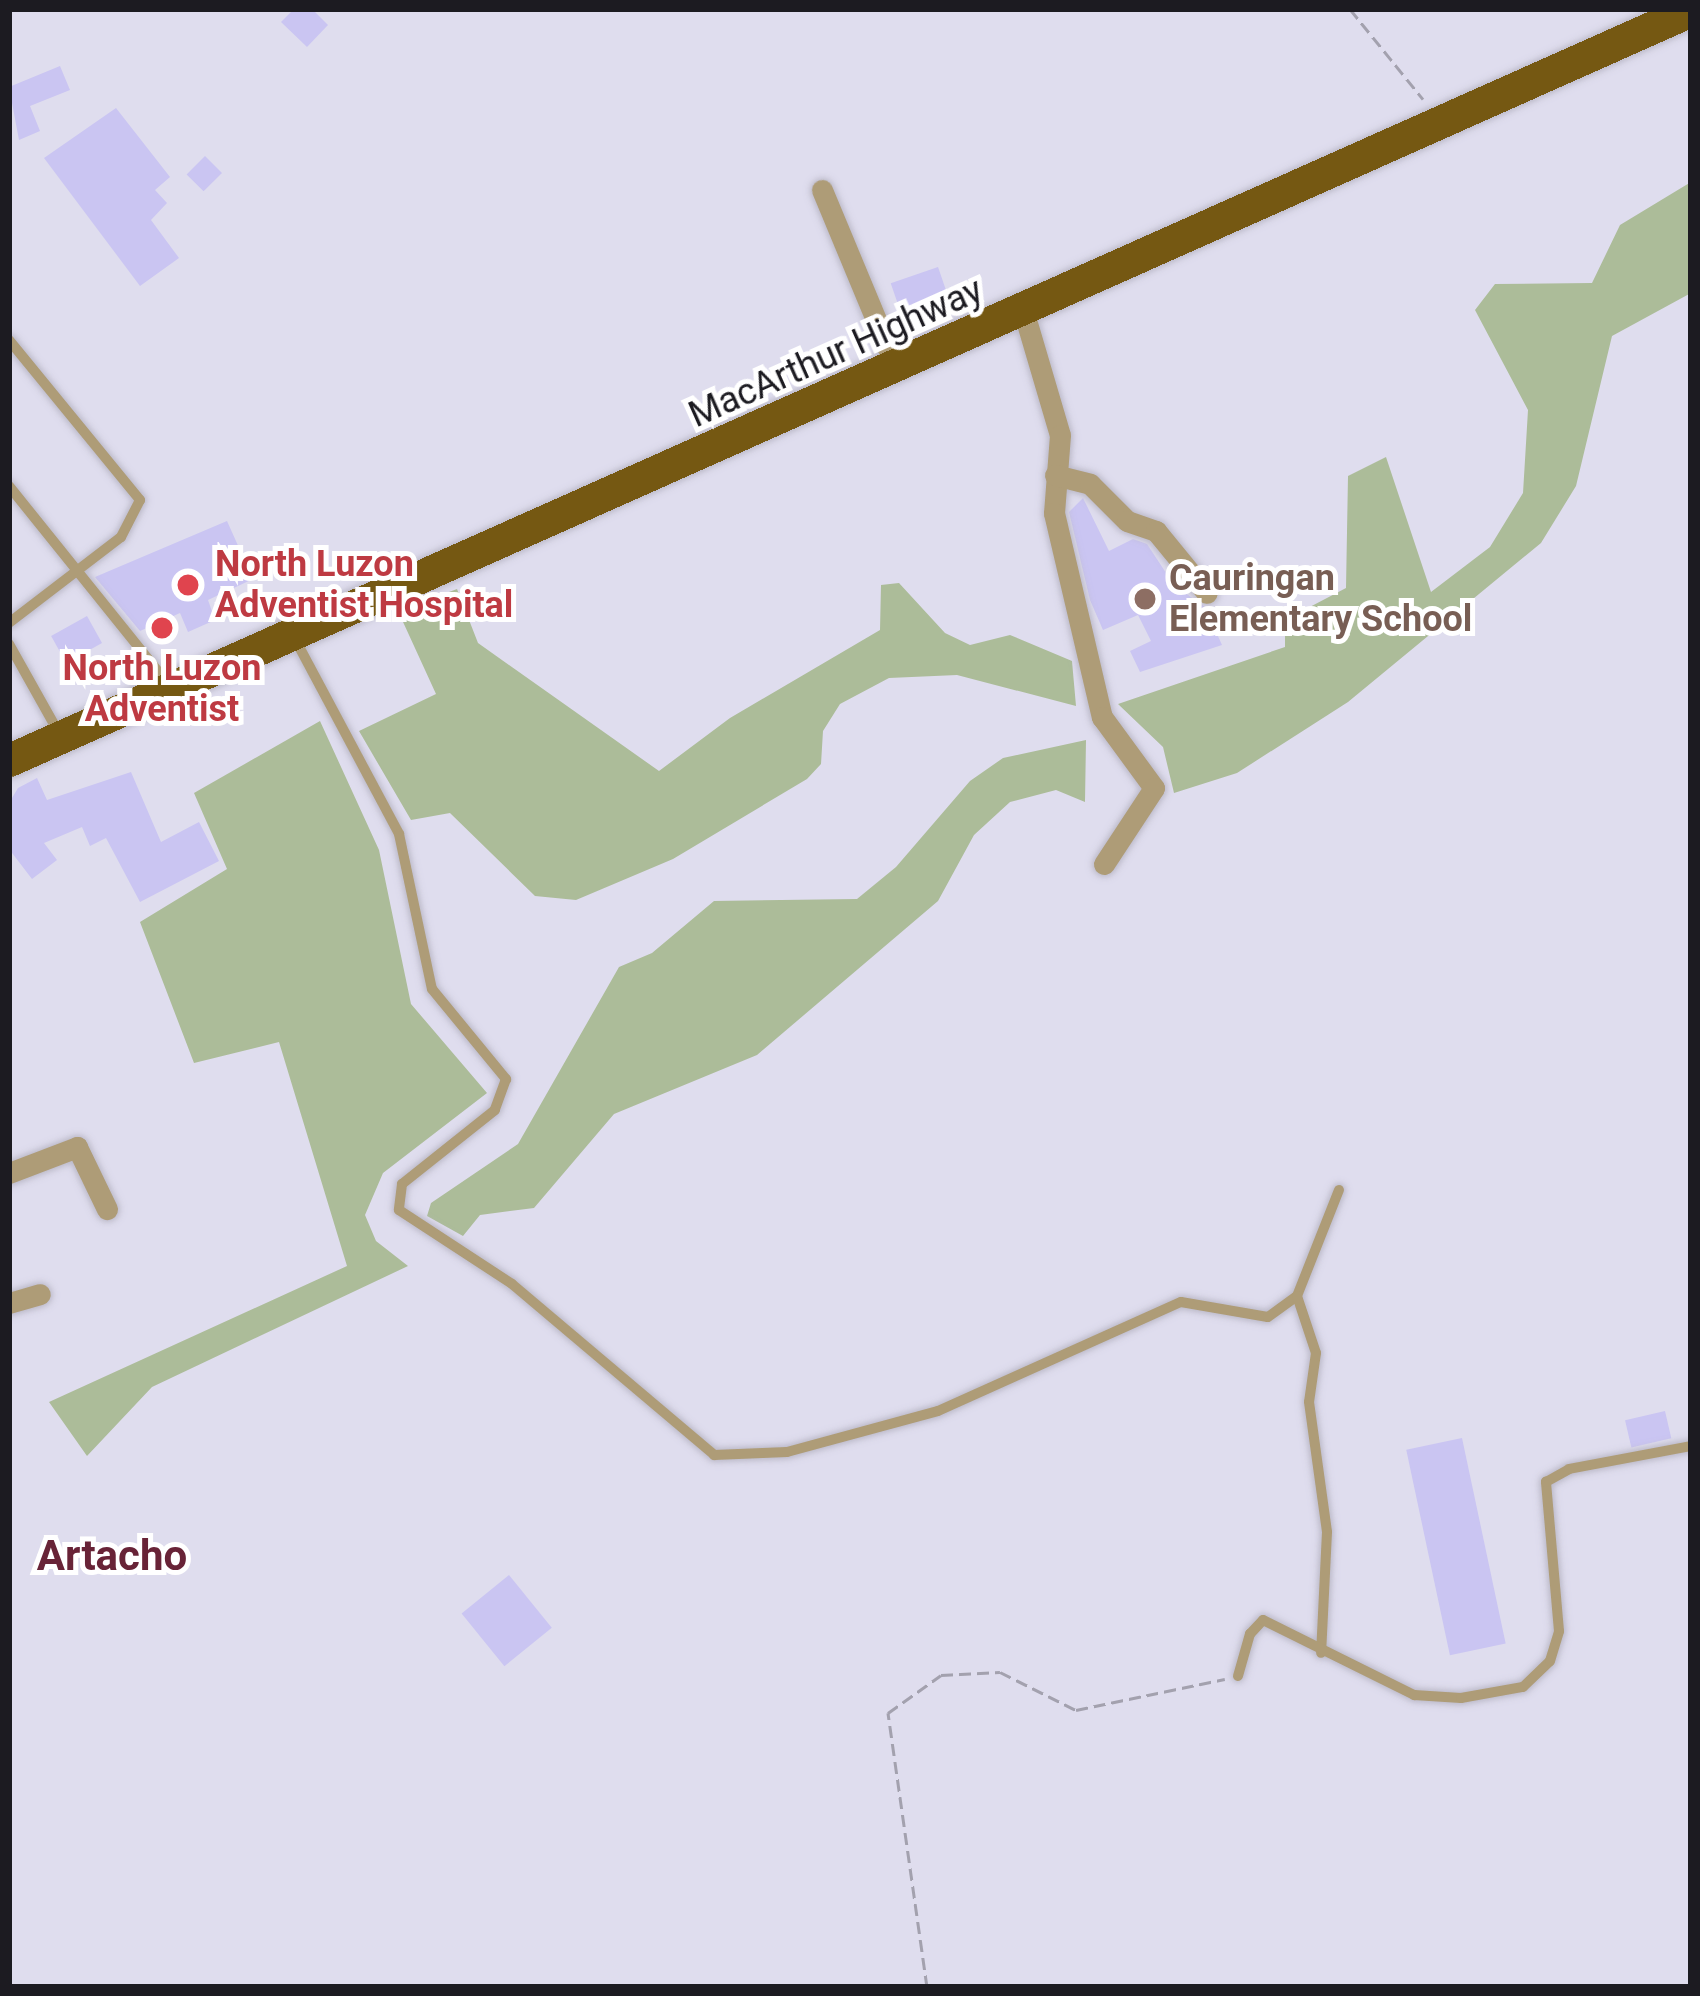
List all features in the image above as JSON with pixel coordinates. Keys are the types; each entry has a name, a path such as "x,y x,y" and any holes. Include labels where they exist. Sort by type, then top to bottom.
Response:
{"highway":[{"name":"MacArthur Highway","path":"9,760 295,638 1024,313 1691,10"}],"street":[{"path":"822,190 896,368"},
{"path":"1024,313 1060,435 1054,513 1102,717 1154,788 1103,864"},
{"path":"1055,475 1090,484 1127,521 1156,531 1208,593"},
{"path":"9,1172 77,1147 107,1209"},
{"path":"9,1303 40,1294"}],"lane":[{"path":"9,340 140,500 121,537 83,572 9,622"},
{"path":"9,485 83,572 171,691"},
{"path":"295,638 399,834 432,989 506,1079 495,1110 402,1184 399,1210 512,1283 714,1455 787,1452 938,1411 1162,1306 1205,1302 1268,1317 1297,1296 1339,1190"},
{"path":"9,644 61,737"},
{"path":"1297,1296 1316,1353 1309,1402 1327,1532 1321,1653"},
{"path":"1238,1676 1258,1622 1388,1687 1435,1699 1523,1687 1550,1661 1559,1631 1546,1482 1569,1469 1691,1446"}],"path":[{"path":"1350,9 1443,124"},
{"path":"927,1987 888,1713 941,1676 1000,1672 1076,1710 1238,1676"}],"green space":[{"path":"1691,182 1691,293 1612,336 1576,486 1541,543 1348,702 1237,773 1174,793 1163,747 1118,704 1285,647 1285,620 1346,588 1348,476 1386,457 1431,592 1490,547 1523,493 1528,410 1475,310 1495,284 1592,283 1620,225"},
{"path":"899,583 945,633 970,645 1010,635 1072,661 1076,706 957,675 889,678 840,704 823,731 821,764 807,779 673,859 576,900 535,896 450,813 411,820 359,731 436,694 398,611 457,589 478,643 659,771 730,718 880,630 881,585"},
{"path":"320,721 379,850 411,1004 487,1093 383,1173 365,1215 376,1241 408,1266 152,1387 87,1456 49,1402 347,1266 279,1042 194,1063 140,922 227,869 194,793"},
{"path":"1086,740 1085,802 1056,790 1010,802 974,835 938,901 757,1055 614,1114 534,1208 480,1215 463,1236 427,1216 431,1203 518,1144 619,967 652,953 714,901 857,899 896,867 970,781 1003,758"}],"building":[{"path":"294,9 312,9 328,25 307,47 281,22"},
{"path":"60,66 70,90 30,106 40,131 19,140 9,87"},
{"path":"116,108 170,177 155,190 167,203 151,220 179,258 140,286 44,158"},
{"path":"205,156 222,173 204,191 187,174"},
{"path":"938,267 953,310 906,327 891,283"},
{"path":"1083,498 1109,551 1133,539 1147,544 1174,585 1205,607 1222,645 1140,672 1130,651 1151,641 1138,615 1103,630 1090,600 1069,512"},
{"path":"227,521 253,579 208,600 215,620 188,632 180,613 140,631 95,577"},
{"path":"87,616 102,643 66,663 51,636"},
{"path":"131,772 161,842 199,822 219,861 140,902 106,838 90,846 82,827 44,843 57,860 32,879 9,849 9,803 18,788 37,778 47,800"},
{"path":"1665,1411 1671,1438 1631,1448 1625,1420"},
{"path":"1462,1438 1506,1643 1450,1655 1406,1450"},
{"path":"509,1575 552,1628 504,1666 462,1613"}],"place":[{"name":"North Luzon Adventist Hospital","path":"188,585"},
{"name":"Cauringan Elementary School","path":"1145,599"},
{"name":"North Luzon Adventist","path":"162,628"}],"district":[{"name":"Artacho","path":"112,1556"}]}
